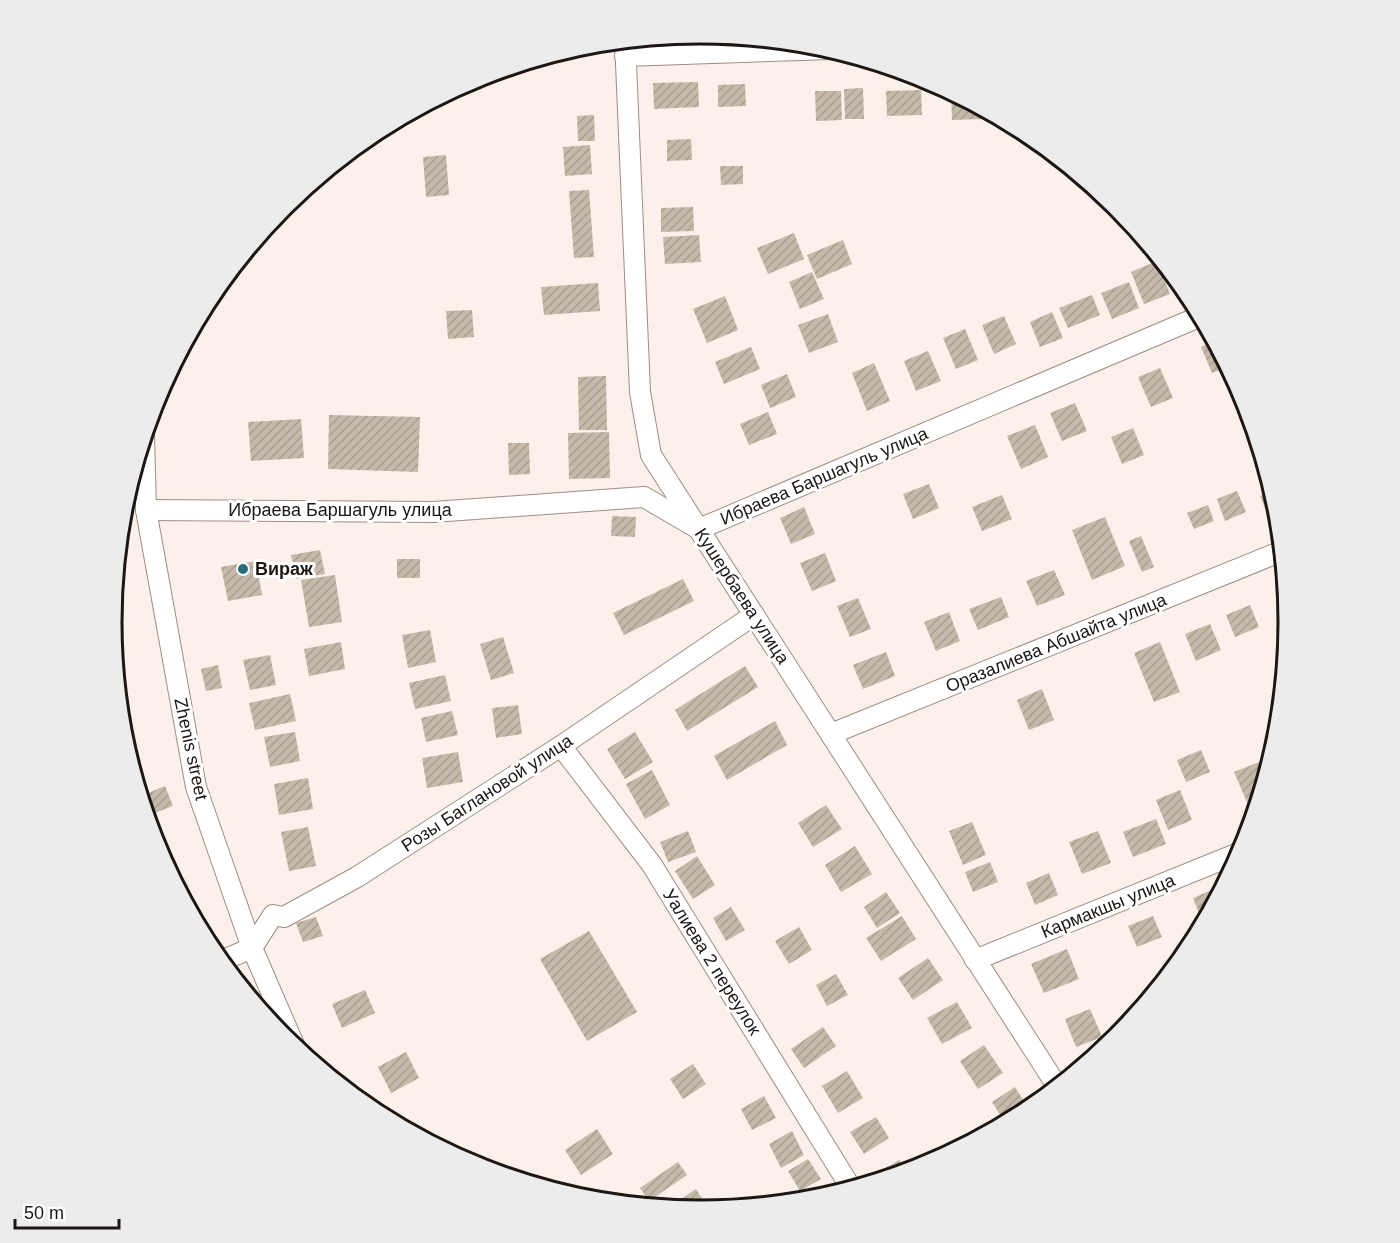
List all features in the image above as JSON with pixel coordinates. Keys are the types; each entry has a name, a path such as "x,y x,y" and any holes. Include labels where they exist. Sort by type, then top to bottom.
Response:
{"street":[{"path":"625,48 783,50"},
{"name":"Кушербаева улица","path":"625,48 640,392 651,455 1053,1079"},
{"name":"Ибраева Баршагуль улица","path":"146,510 433,512 644,497 699,529 1193,319"},
{"name":"Zhenis street","path":"145,463 146,510 196,787 252,948 285,1024"},
{"name":"Оразалиева Абшайта улица","path":"831,734 1274,554"},
{"name":"Розы Баглановой улица","path":"252,948 273,915 284,917 357,878 561,746 754,615"},
{"name":"Уалиева 2 переулок","path":"561,746 652,865 847,1181"},
{"name":"Кармакшы улица","path":"975,960 1227,858"},
{"path":"230,957 252,948"}],"building":[{"path":"698,82 699,107 654,109 653,83"},
{"path":"745,84 746,106 718,107 718,85"},
{"path":"863,88 864,119 845,119 844,89"},
{"path":"921,90 922,115 887,116 886,91"},
{"path":"815,91 841,91 842,120 816,121"},
{"path":"951,101 982,117 982,119 952,120"},
{"path":"594,115 595,141 578,141 577,116"},
{"path":"691,139 692,160 667,161 667,140"},
{"path":"590,145 592,174 565,176 563,147"},
{"path":"446,155 449,195 426,197 423,157"},
{"path":"720,166 743,166 743,184 721,185"},
{"path":"589,190 594,257 574,258 569,191"},
{"path":"693,207 694,231 661,232 661,208"},
{"path":"794,233 804,259 768,274 757,248"},
{"path":"699,235 701,262 665,264 663,237"},
{"path":"843,240 852,264 817,279 807,255"},
{"path":"1153,263 1162,275 1170,294 1144,304 1131,272"},
{"path":"812,272 824,299 800,309 789,282"},
{"path":"1129,282 1139,308 1112,319 1101,293"},
{"path":"598,283 600,311 544,315 541,287"},
{"path":"1092,295 1100,315 1068,328 1059,308"},
{"path":"725,296 738,330 707,343 693,309"},
{"path":"472,310 474,337 448,339 446,311"},
{"path":"1052,312 1063,338 1040,347 1030,322"},
{"path":"828,314 838,342 809,353 798,325"},
{"path":"1004,316 1016,344 994,354 982,325"},
{"path":"965,329 978,360 956,369 943,338"},
{"path":"1207,344 1220,370 1212,373 1201,347"},
{"path":"751,347 760,369 724,384 715,362"},
{"path":"928,351 941,381 916,391 904,361"},
{"path":"874,363 890,401 867,411 852,373"},
{"path":"1160,368 1173,398 1151,407 1138,377"},
{"path":"787,374 796,397 770,408 761,385"},
{"path":"606,376 607,430 579,430 578,377"},
{"path":"1075,403 1087,431 1062,441 1050,413"},
{"path":"768,412 777,434 749,445 740,424"},
{"path":"329,415 420,417 418,472 328,469"},
{"path":"301,419 304,458 251,461 248,422"},
{"path":"1035,425 1048,457 1021,469 1007,436"},
{"path":"1133,428 1144,455 1122,464 1111,437"},
{"path":"609,432 610,478 569,479 568,433"},
{"path":"508,443 529,443 530,474 509,475"},
{"path":"929,484 939,508 913,519 903,494"},
{"path":"1237,491 1246,512 1225,521 1217,499"},
{"path":"1002,495 1012,519 982,531 972,507"},
{"path":"1263,495 1268,516 1260,496"},
{"path":"1208,505 1214,521 1194,529 1187,513"},
{"path":"804,507 815,534 791,544 780,518"},
{"path":"612,516 636,517 635,537 611,536"},
{"path":"1105,517 1125,566 1092,580 1072,530"},
{"path":"1141,536 1154,567 1142,572 1129,541"},
{"path":"320,550 325,574 296,579 291,555"},
{"path":"825,553 836,581 812,591 800,563"},
{"path":"397,559 420,559 420,578 397,578"},
{"path":"256,561 262,595 228,601 221,567"},
{"path":"1054,570 1065,595 1037,606 1026,581"},
{"path":"335,575 342,622 309,627 301,580"},
{"path":"683,579 694,601 624,635 613,613"},
{"path":"1001,597 1009,617 978,630 969,609"},
{"path":"858,598 871,629 850,637 837,606"},
{"path":"1250,605 1259,627 1235,637 1226,615"},
{"path":"949,612 960,641 936,651 924,622"},
{"path":"1210,624 1221,650 1196,661 1185,634"},
{"path":"430,630 436,662 408,668 402,635"},
{"path":"503,637 514,673 491,680 480,644"},
{"path":"341,642 345,669 309,676 304,649"},
{"path":"1160,642 1180,692 1154,702 1134,653"},
{"path":"886,652 895,676 863,689 853,665"},
{"path":"270,655 276,685 250,690 243,660"},
{"path":"218,665 222,688 206,691 201,669"},
{"path":"745,666 758,687 687,731 675,710"},
{"path":"445,675 451,701 415,709 409,683"},
{"path":"1042,689 1054,720 1029,730 1017,700"},
{"path":"290,694 296,721 255,730 249,703"},
{"path":"518,705 522,734 496,738 492,708"},
{"path":"452,711 458,735 426,742 421,718"},
{"path":"775,721 787,745 727,780 714,756"},
{"path":"295,732 300,761 270,767 264,737"},
{"path":"635,732 653,762 625,779 607,749"},
{"path":"1201,750 1210,772 1186,782 1177,760"},
{"path":"458,752 463,782 427,788 422,758"},
{"path":"1259,762 1248,804 1234,772"},
{"path":"652,770 670,805 645,819 626,784"},
{"path":"308,778 313,809 279,815 274,784"},
{"path":"165,786 173,806 155,813 149,793"},
{"path":"1180,790 1192,820 1168,830 1156,800"},
{"path":"826,805 842,829 813,847 798,823"},
{"path":"1156,819 1166,844 1133,857 1123,832"},
{"path":"972,822 986,855 963,865 949,831"},
{"path":"308,827 316,866 289,871 281,832"},
{"path":"688,831 696,852 668,862 660,842"},
{"path":"1098,831 1111,863 1082,874 1069,842"},
{"path":"855,846 872,874 841,892 825,865"},
{"path":"697,856 715,885 693,899 675,871"},
{"path":"990,862 998,882 973,892 965,872"},
{"path":"1049,873 1058,895 1035,905 1026,883"},
{"path":"1211,890 1199,914 1193,898"},
{"path":"886,892 900,913 877,928 864,907"},
{"path":"731,907 745,930 726,941 713,918"},
{"path":"902,916 916,939 881,961 866,938"},
{"path":"1153,916 1162,937 1137,947 1128,926"},
{"path":"316,917 323,936 303,942 296,923"},
{"path":"799,927 812,950 789,964 775,941"},
{"path":"589,931 637,1012 587,1041 540,959"},
{"path":"1067,949 1079,979 1044,993 1031,964"},
{"path":"928,958 943,980 913,1000 898,978"},
{"path":"836,974 848,995 827,1006 816,985"},
{"path":"365,990 375,1013 342,1028 332,1004"},
{"path":"957,1002 972,1028 942,1044 927,1018"},
{"path":"1090,1009 1102,1037 1076,1047 1065,1019"},
{"path":"823,1027 836,1046 804,1068 791,1049"},
{"path":"984,1045 1003,1073 978,1089 960,1061"},
{"path":"406,1052 419,1078 391,1093 378,1067"},
{"path":"693,1064 706,1084 683,1099 670,1079"},
{"path":"847,1071 863,1098 838,1113 822,1086"},
{"path":"1015,1087 1023,1100 1000,1115 992,1102"},
{"path":"764,1096 776,1118 752,1130 741,1109"},
{"path":"876,1117 889,1138 864,1154 850,1132"},
{"path":"597,1129 613,1154 581,1175 565,1150"},
{"path":"792,1131 804,1155 781,1168 769,1144"},
{"path":"808,1159 821,1179 800,1190 788,1171"},
{"path":"899,1160 901,1163 886,1169 882,1170"},
{"path":"678,1162 687,1175 654,1197 646,1197 640,1188"},
{"path":"696,1189 703,1200 700,1200 681,1199"}],"place":[{"name":"Вираж","path":"243,569"}]}
